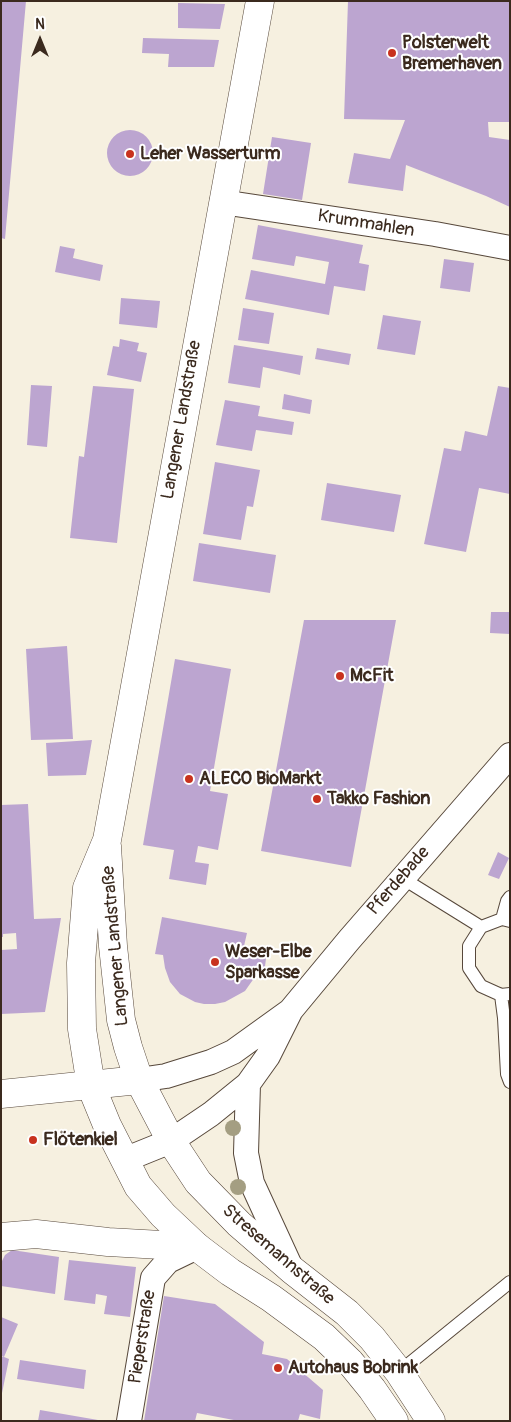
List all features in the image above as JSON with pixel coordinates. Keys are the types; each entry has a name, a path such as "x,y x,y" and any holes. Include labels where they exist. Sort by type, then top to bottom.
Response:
{"main road":[{"name":"Langener Landstraße","path":"91,1086 82,1029 81,963 87,888 107,840 260,1"},
{"name":"Langener Landstraße","path":"107,840 113,946 121,1020 139,1080"},
{"path":"1,1094 139,1080"},
{"name":"Stresemannstraße","path":"139,1080 171,1141 205,1190 239,1224 292,1270 347,1313 372,1338 399,1372 430,1421"},
{"name":"Stresemannstraße","path":"91,1086 124,1160 138,1186 164,1215 197,1247 230,1272 293,1313 324,1337 350,1362 394,1421"},
{"path":"1,1237 36,1234 108,1242 197,1247"}],"street":[{"name":"Krummahlen","path":"222,202 435,234 510,248"},
{"name":"Pferdebade","path":"124,1160 171,1141 211,1114 248,1084 268,1056 291,1010 402,878 510,755"},
{"name":"Pferdebade","path":"139,1080 166,1076 211,1062 233,1052 291,1010"},
{"path":"248,1084 246,1154 252,1183 292,1270"},
{"name":"Pieperstraße","path":"129,1421 152,1278 168,1262 197,1247"}],"lane":[{"path":"402,878 481,927"},
{"path":"510,897 507,901 506,920 481,927 469,946 469,968 481,986 506,994 504,1018 507,1074 510,1082"},
{"path":"399,1372 510,1282"}],"building":[{"path":"1,1 26,1 5,239 1,238"},
{"path":"348,1 510,1 510,122 488,122 489,137 510,140 510,207 406,165 403,191 348,183 354,153 390,159 405,120 344,119"},
{"path":"178,3 225,4 220,29 178,28"},
{"path":"143,38 219,40 214,67 168,67 169,54 142,53"},
{"name":"Leher Wasserturm","path":"125,130 135,130 149,140 153,153 149,166 143,172 135,176 125,176 111,166 107,158 107,148 117,134"},
{"path":"272,137 311,143 302,200 263,194"},
{"path":"258,225 363,245 359,263 369,265 365,291 334,286 329,315 245,299 251,270 325,284 329,262 296,256 294,266 252,259"},
{"path":"60,246 75,249 73,258 103,265 100,281 55,272"},
{"path":"444,259 474,263 470,292 440,288"},
{"path":"121,298 160,301 157,328 119,324"},
{"path":"243,308 274,313 269,344 238,340"},
{"path":"383,315 421,321 415,355 377,349"},
{"path":"120,339 139,343 137,351 147,353 141,382 107,375 113,346 119,347"},
{"path":"234,345 303,356 300,375 263,367 260,388 228,383"},
{"path":"317,348 351,354 349,365 315,359"},
{"path":"31,385 52,386 47,447 27,445"},
{"path":"93,386 134,389 117,543 70,538 79,456 84,457"},
{"path":"498,386 510,388 510,494 479,488 466,552 424,544 444,448 461,451 465,431 487,436"},
{"path":"284,394 312,400 310,414 282,409"},
{"path":"225,400 260,406 258,416 294,422 292,435 256,430 252,451 216,445"},
{"path":"215,462 260,470 253,507 247,506 241,540 203,534"},
{"path":"327,483 401,495 394,532 321,520"},
{"path":"199,543 276,555 270,593 193,581"},
{"path":"491,612 510,612 510,634 490,633"},
{"path":"304,620 396,620 351,867 261,851"},
{"path":"67,646 73,739 31,740 26,649"},
{"path":"175,659 231,669 210,791 228,794 218,850 198,846 195,862 209,864 206,885 169,879 174,850 143,845"},
{"path":"92,740 86,775 48,776 46,743"},
{"path":"28,804 34,919 61,918 45,1012 1,1014 1,950 17,949 16,933 3,934 3,937 1,937 1,805"},
{"path":"498,852 509,858 499,879 488,875"},
{"name":"Weser-Elbe Sparkasse","path":"162,917 247,933 244,946 267,950 264,975 257,974 245,991 225,1002 204,1004 195,1002 180,994 170,982 163,955 155,954"},
{"path":"12,1250 59,1257 55,1294 1,1286 1,1263 5,1255"},
{"path":"69,1260 136,1267 130,1317 104,1314 107,1296 96,1294 95,1304 64,1300"},
{"path":"164,1296 215,1304 264,1342 262,1354 287,1359 323,1390 320,1419 300,1414 298,1421 239,1421 197,1413 195,1421 144,1421"},
{"path":"1,1317 18,1324 4,1357 1,1356"},
{"path":"1,1357 9,1359 2,1393"},
{"path":"20,1360 86,1370 84,1389 17,1379"},
{"path":"40,1410 98,1420 98,1421 38,1421"}],"place":[{"name":"Polsterwelt Bremerhaven","path":"392,53"},
{"name":"Leher Wasserturm","path":"130,154"},
{"name":"McFit","path":"340,676"},
{"name":"ALECO BioMarkt","path":"189,779"},
{"name":"Takko Fashion","path":"317,799"},
{"name":"Weser-Elbe Sparkasse","path":"215,962"},
{"name":"Flötenkiel","path":"33,1140"},
{"name":"Autohaus Bobrink","path":"278,1368"}]}
